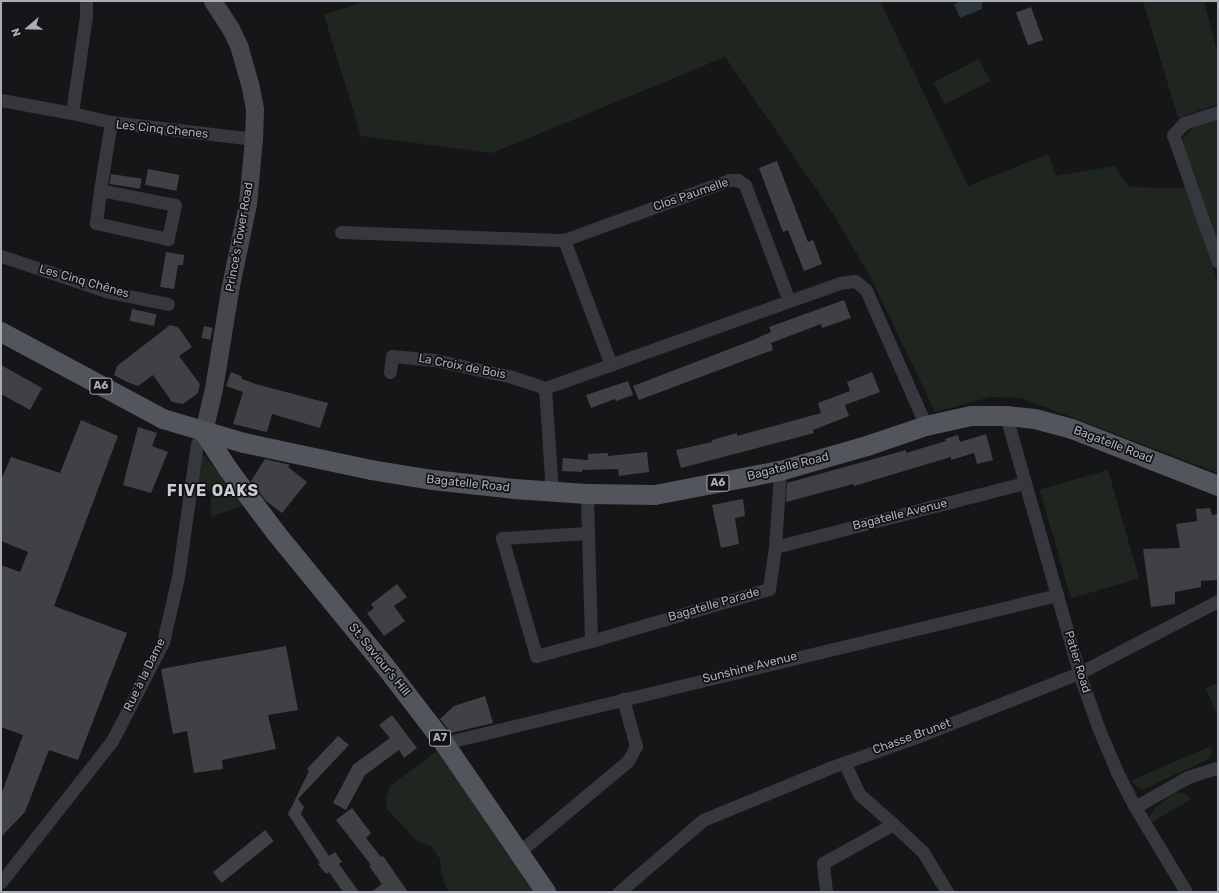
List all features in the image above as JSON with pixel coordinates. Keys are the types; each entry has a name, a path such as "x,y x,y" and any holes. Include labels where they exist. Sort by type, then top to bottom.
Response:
{"main road":[{"name":"Prince's Tower Road","path":"204,432 214,389 230,290 248,204 254,139 255,109 240,48 228,24 213,1"},
{"name":"A6","path":"1,332 163,419 204,432"},
{"name":"Bagatelle Road","path":"204,432 244,443 402,476 514,489 587,494 656,495 780,471 867,446 926,426 971,416 1006,416 1035,419 1072,429 1218,486"},
{"name":"St. Saviour's Hill","path":"204,432 231,472 276,533 385,666 444,743 546,892"},
{"path":"231,472 227,457 233,448 244,443"}],"street":[{"path":"72,113 86,16 86,1"},
{"path":"1,100 111,122"},
{"path":"1218,112 1184,123 1173,135 1218,262"},
{"name":"Les Cinq Chenes","path":"100,190 175,205 168,239 96,223 100,190 111,122 254,139"},
{"name":"Clos Paumelle","path":"341,232 564,240 729,180 738,180 745,185 789,301"},
{"path":"564,240 611,365"},
{"name":"Les Cinq Chênes","path":"1,256 109,292 168,304"},
{"path":"552,491 545,388 840,283 855,281 866,290 926,426"},
{"name":"La Croix de Bois","path":"390,372 392,356 435,360 512,377 545,388"},
{"name":"Patier Road","path":"1006,416 1079,673 1098,727 1117,772 1135,807 1186,892"},
{"name":"Rue à la Dame","path":"1,882 112,741 163,642 178,577 197,444 204,432"},
{"name":"Bagatelle Parade","path":"587,533 502,538 536,656 769,589 775,546 780,471"},
{"name":"Bagatelle Avenue","path":"775,546 1025,483"},
{"path":"587,494 591,641"},
{"name":"Sunshine Avenue","path":"444,743 1057,594"},
{"name":"Chasse Brunet","path":"619,892 703,820 844,762 919,736 1079,673 1218,601"},
{"path":"519,852 628,761 636,746 623,699"},
{"path":"844,762 859,794 923,852 947,892"},
{"path":"1135,807 1188,777 1218,767"},
{"path":"826,892 823,863 893,824"}],"shaded area":[{"path":"366,1 880,1 968,186 1048,154 1056,176 1114,166 1130,187 1186,188 1218,282 1218,473 1021,398 990,397 935,412 871,278 832,212 725,57 492,153 361,136 324,15"},
{"path":"961,1 982,1 982,9 960,18 954,4"},
{"path":"1143,1 1204,1 1218,55 1218,104 1178,118"},
{"path":"979,59 990,81 945,104 934,82"},
{"path":"1218,119 1218,241 1182,140 1193,128"},
{"path":"204,455 244,505 211,517 211,491 194,489 198,461"},
{"path":"1108,470 1139,579 1071,598 1040,490"},
{"path":"1218,683 1218,718 1206,688"},
{"path":"1211,746 1212,754 1205,761 1146,788 1141,789 1130,781"},
{"path":"437,751 534,887 533,892 448,892 441,873 440,859 431,846 417,841 387,809 386,798 390,786"},
{"path":"1176,792 1184,793 1191,799 1151,823 1150,816 1154,808"}],"building":[{"path":"1031,7 1043,40 1028,45 1016,12"},
{"path":"777,161 808,242 813,240 822,264 804,271 788,230 783,232 759,168"},
{"path":"148,169 179,175 176,191 145,185"},
{"path":"111,174 142,179 140,189 109,184"},
{"path":"166,252 184,255 183,265 178,265 174,289 160,287"},
{"path":"844,300 851,318 822,328 821,324 771,343 773,350 639,400 633,386 753,340 771,332 769,327"},
{"path":"132,309 156,314 154,326 130,321"},
{"path":"170,325 178,327 192,347 179,356 200,384 198,393 183,404 172,402 153,375 138,386 114,375 117,366"},
{"path":"204,326 213,328 210,340 201,338"},
{"path":"1,365 42,388 30,410 1,394"},
{"path":"231,372 241,376 242,379 259,385 328,403 320,428 272,414 267,432 233,424 243,392 226,386"},
{"path":"872,372 880,392 845,405 849,416 813,430 814,433 681,468 676,450 712,442 712,440 737,433 737,436 821,413 818,403 850,391 847,382"},
{"path":"628,381 633,395 616,401 615,399 591,408 586,395"},
{"path":"81,420 118,436 54,606 127,633 78,760 49,750 25,812 1,837 1,795 23,735 1,727 1,565 20,572 28,552 1,541 1,480 11,457 60,473"},
{"path":"138,427 157,433 152,446 168,452 151,493 123,485"},
{"path":"986,434 993,460 977,464 974,453 951,460 951,457 854,486 853,484 786,502 787,483 906,450 906,453 946,441 945,439 958,435 960,442"},
{"path":"647,452 649,472 619,476 618,469 582,470 582,472 562,471 563,458 588,460 588,454 608,453 608,456"},
{"path":"265,459 290,465 288,467 307,482 282,513 266,501 251,481"},
{"path":"743,499 745,516 735,518 739,544 721,548 712,505"},
{"path":"1210,508 1212,515 1218,514 1217,580 1201,581 1201,587 1175,592 1175,604 1151,607 1143,549 1180,548 1176,524 1197,521 1196,509"},
{"path":"397,584 407,597 394,606 405,621 384,636 367,613 374,608 371,604"},
{"path":"286,646 298,710 268,715 276,749 222,760 223,769 194,773 187,731 173,734 161,669"},
{"path":"485,696 493,723 451,733 440,719 454,706"},
{"path":"392,715 417,748 404,758 399,750 365,775 346,810 333,803 353,765 390,738 379,725"},
{"path":"338,736 349,745 298,799 304,807 301,814 329,856 335,852 342,862 339,864 359,892 343,892 329,872 326,874 318,864 320,863 288,814 309,771 307,769"},
{"path":"352,808 371,833 366,838 381,857 383,856 408,892 371,892 382,884 369,866 371,865 336,820"},
{"path":"265,830 274,841 222,883 213,872"}],"district":[{"name":"FIVE OAKS","path":"213,491"}]}
